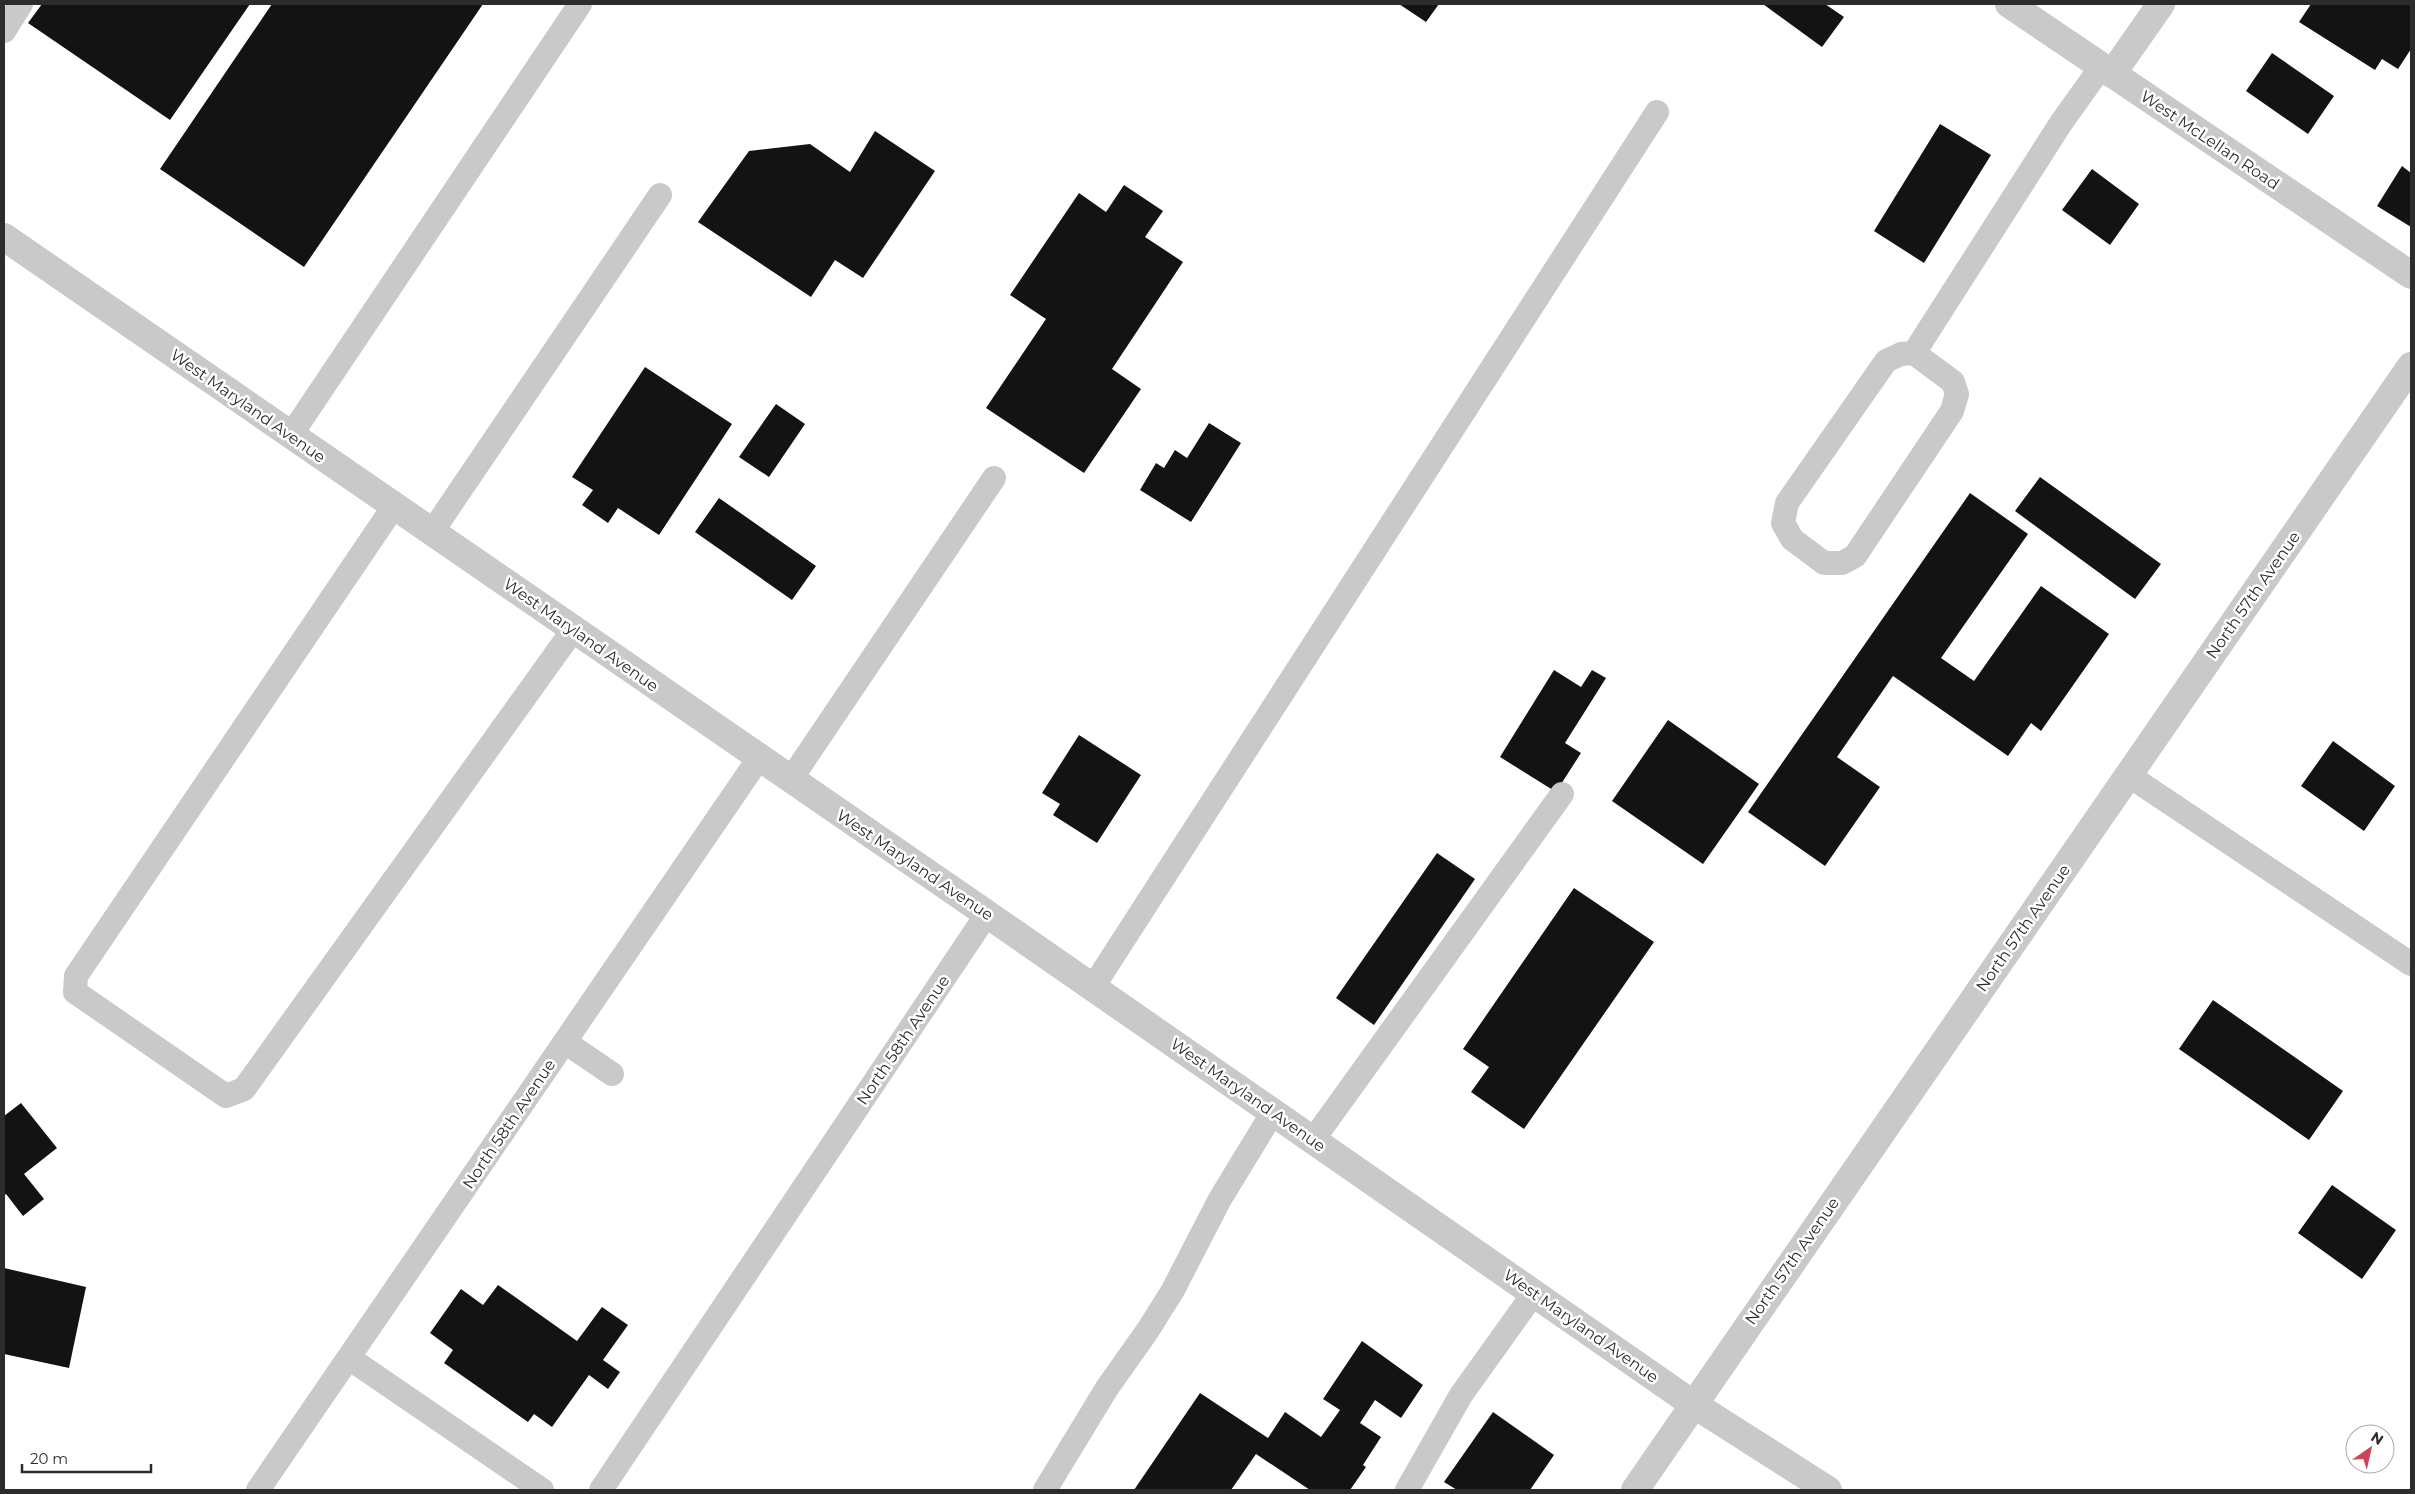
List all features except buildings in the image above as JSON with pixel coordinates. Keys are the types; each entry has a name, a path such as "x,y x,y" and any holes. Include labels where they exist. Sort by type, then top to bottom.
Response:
{"street":[{"name":"West McLellan Road","path":"2009,4 2411,275"},
{"path":"2106,71 2161,4"},
{"name":"West Maryland Avenue","path":"4,237 1093,987 1693,1404 1828,1490"},
{"name":"North 57th Avenue","path":"1635,1490 2411,366"}],"lane":[{"path":"4,31 21,4"},
{"path":"291,435 580,4"},
{"path":"1914,353 2061,123 2106,71"},
{"path":"1093,987 1657,112"},
{"path":"432,532 660,195"},
{"path":"1914,353 1954,382 1957,394 1952,411 1855,556 1842,563 1824,563 1792,539 1783,523 1787,503 1886,361 1901,354 1914,353"},
{"path":"791,779 994,478"},
{"path":"394,506 76,976 75,992 83,998 226,1096 244,1089 573,630"},
{"name":"North 58th Avenue","path":"258,1490 759,758"},
{"path":"2128,775 2411,964"},
{"path":"1313,1140 1562,794"},
{"name":"North 58th Avenue","path":"601,1490 987,914"},
{"path":"565,1042 612,1074"},
{"path":"1045,1490 1107,1388 1174,1290 1220,1199 1273,1112"},
{"path":"1408,1490 1461,1395 1534,1293"},
{"path":"349,1358 542,1490"}]}
